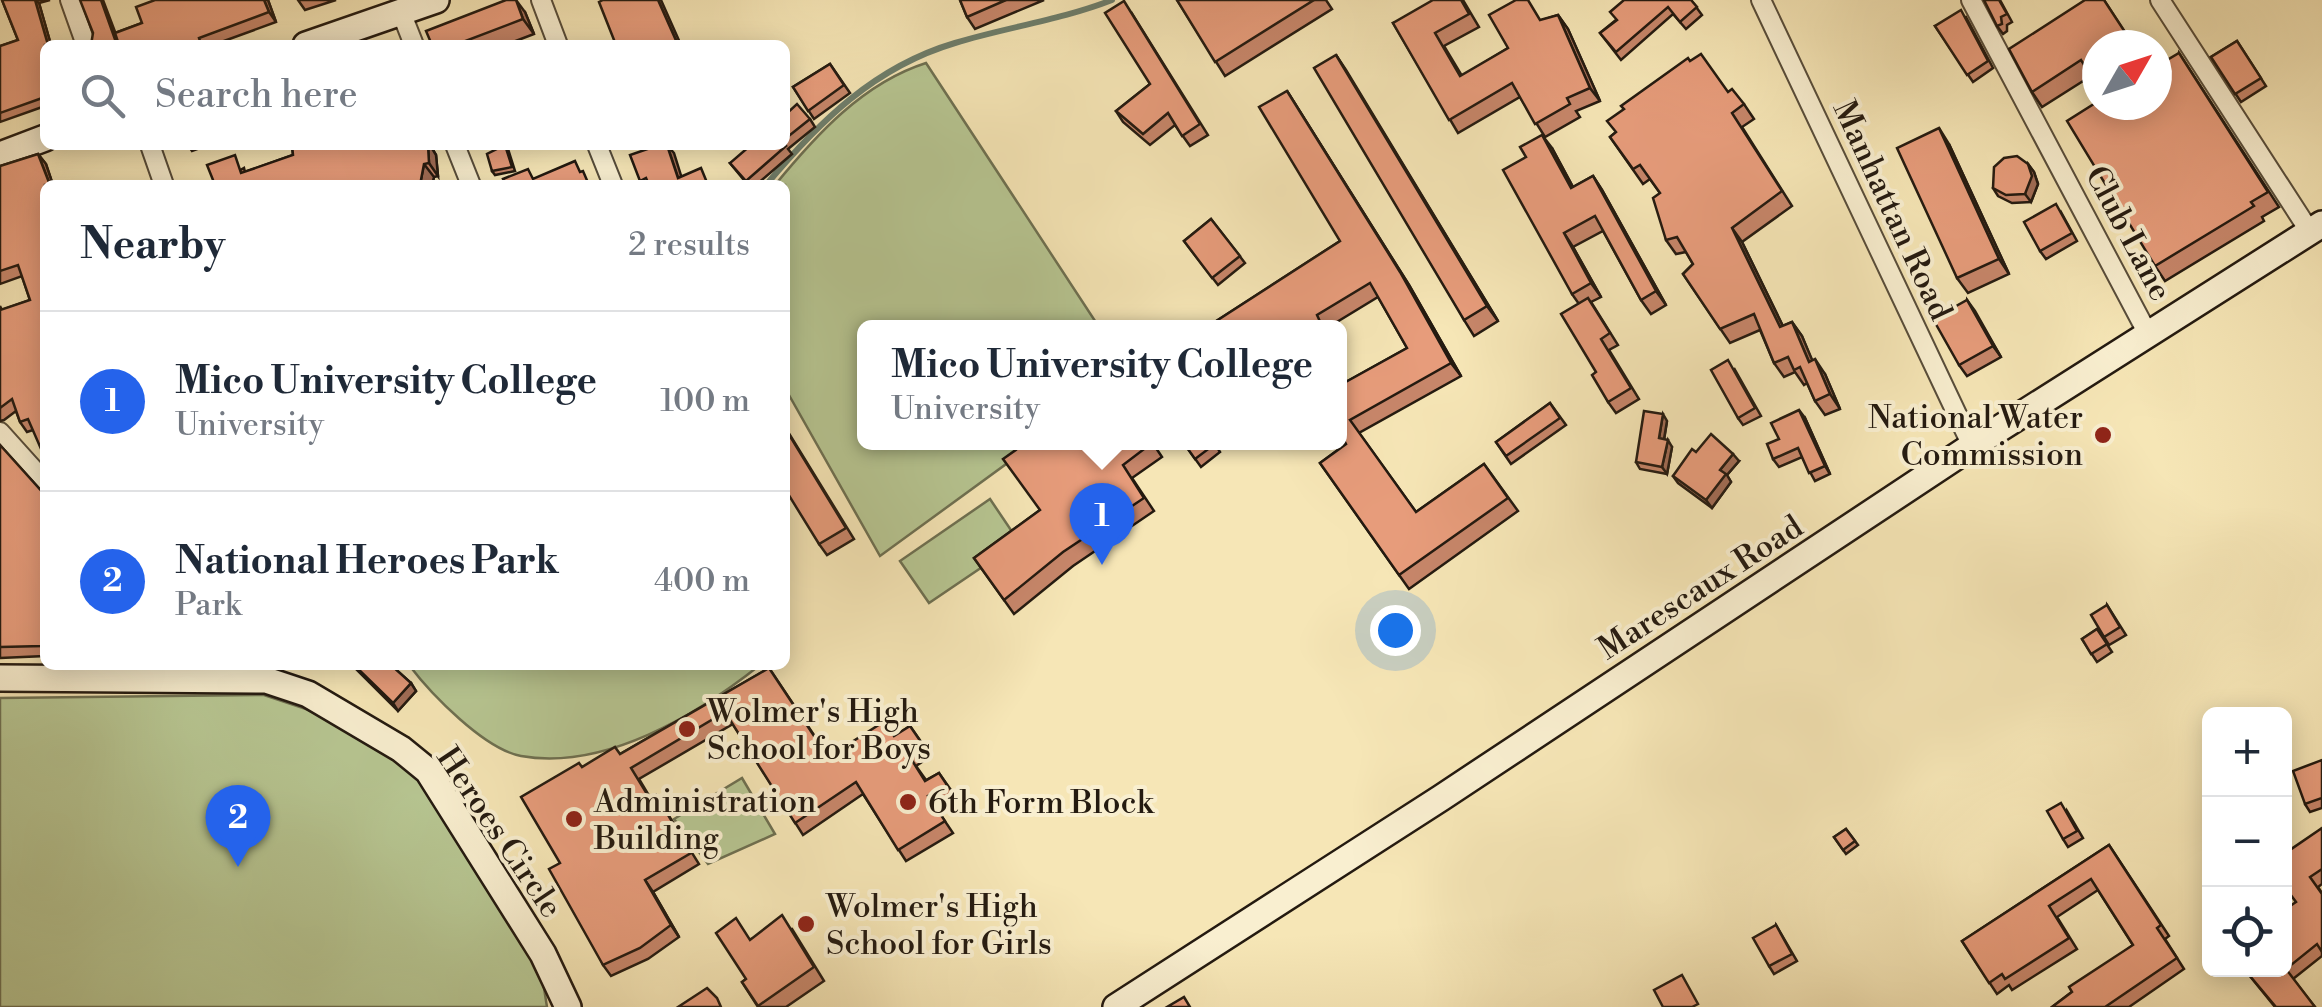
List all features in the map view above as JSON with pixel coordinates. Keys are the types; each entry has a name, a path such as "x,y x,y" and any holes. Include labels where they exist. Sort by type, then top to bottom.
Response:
{"main road":[{"path":"320,40 436,0"},
{"path":"0,155 40,140"},
{"name":"Marescaux Road","path":"1116,1007 1972,446 2316,228"},
{"name":"Heroes Circle","path":"0,678 266,680 308,694 402,749 428,770 544,954 568,1007"}],"street":[{"path":"70,0 84,40"},
{"path":"541,0 556,40"},
{"name":"Manhattan Road","path":"1761,0 1972,446"},
{"name":"Club Lane","path":"1972,0 2150,336"},
{"path":"2160,0 2316,228"},
{"path":"401,12 412,40"},
{"path":"152,150 162,180"},
{"path":"457,150 469,180"},
{"path":"599,150 611,180"},
{"path":"0,432 40,476"}],"green space":[{"path":"926,63 1094,320 857,320 857,450 1025,450 880,556 790,397 790,180 779,180 842,113 903,72"},
{"path":"990,499 1019,542 929,603 900,561"},
{"path":"413,670 753,670 679,720 648,735 584,755 553,758 521,756 491,743"},
{"path":"264,695 306,709 371,740 426,785 541,969 547,1007 0,1007 0,698"},
{"path":"742,778 775,834 708,864 674,819"}],"building":[{"path":"2,0 35,0 47,40 40,40 40,99 0,113 0,46 18,40"},
{"path":"80,0 101,0 115,40 92,40 93,33"},
{"path":"155,0 264,0 269,12 200,40 117,40 115,33 142,23 136,7"},
{"path":"506,0 516,0 523,19 468,40 430,40 426,31"},
{"path":"658,0 676,40 614,40 599,2"},
{"path":"960,0 1006,0 967,17"},
{"path":"1177,0 1314,0 1215,62"},
{"path":"1433,0 1461,0 1469,14 1435,33 1460,76 1508,48 1489,15 1516,0 1528,0 1540,20 1558,15 1590,88 1567,98 1570,104 1535,124 1512,83 1449,120 1393,23"},
{"path":"1624,0 1691,0 1697,7 1680,22 1668,7 1616,52 1600,33 1617,20 1610,12"},
{"path":"1984,0 1999,0 2007,14 2001,17 2002,24 1997,26"},
{"path":"2085,0 2104,0 2124,30 2082,30 2082,62 2032,92 2009,49"},
{"path":"1124,1 1200,124 1182,136 1168,113 1143,134 1116,111 1150,84 1105,13"},
{"path":"1961,10 1988,61 1967,75 1935,26"},
{"path":"2237,41 2261,78 2235,94 2211,57"},
{"path":"2179,53 2268,192 2251,202 2254,206 2155,266 2067,121 2082,112 2082,120 2172,120 2172,57"},
{"path":"1701,54 1728,92 1732,89 1744,104 1732,113 1782,191 1732,228 1780,327 1792,322 1809,362 1815,359 1830,394 1815,401 1800,367 1794,370 1788,357 1774,363 1754,314 1720,329 1683,274 1693,264 1677,237 1666,240 1653,198 1660,193 1640,165 1633,169 1610,137 1616,132 1607,121 1624,109 1621,106 1688,58 1690,61"},
{"path":"1336,55 1487,306 1464,320 1314,68"},
{"path":"830,64 844,85 808,111 793,87"},
{"path":"1287,91 1400,272 1451,363 1350,420 1416,512 1484,464 1508,498 1399,575 1320,463 1338,450 1347,450 1347,381 1407,348 1370,283 1317,315 1319,320 1218,320 1340,241 1259,107"},
{"path":"797,104 810,119 790,135 790,110"},
{"path":"1939,128 1999,259 1957,278 1897,148"},
{"path":"1542,135 1571,188 1593,176 1656,291 1641,300 1595,216 1564,233 1591,283 1572,294 1503,170 1526,157 1520,147"},
{"path":"292,150 428,150 429,163 424,164 421,180 213,180 207,165 235,155 241,173 293,155"},
{"path":"507,150 512,167 492,171 487,154"},
{"path":"644,150 669,150 678,178 701,168 706,180 640,180 630,155"},
{"path":"745,150 781,150 747,180 730,163"},
{"path":"38,154 48,180 40,180 40,447 28,419 20,422 12,399 0,408 0,310 30,300 18,265 0,271 0,166"},
{"path":"2017,156 2028,164 2032,176 2025,194 2006,195 1993,188 1994,167 2004,158"},
{"path":"575,161 587,180 503,179 528,169 533,179"},
{"path":"2056,204 2072,233 2040,251 2024,222"},
{"path":"1211,219 1240,256 1212,278 1184,241"},
{"path":"1588,298 1610,333 1601,339 1631,388 1608,402 1592,375 1596,372 1561,314"},
{"path":"1967,300 1993,346 1959,365 1933,319"},
{"path":"1728,360 1755,408 1738,418 1711,370"},
{"path":"1550,403 1560,418 1506,456 1496,442"},
{"path":"1799,410 1825,466 1809,473 1798,448 1773,459 1767,444 1779,439 1771,423"},
{"path":"1644,411 1663,414 1659,438 1668,440 1662,467 1636,462"},
{"path":"1711,434 1733,454 1720,470 1726,474 1706,500 1673,476 1692,449 1696,452"},
{"path":"790,436 846,528 819,544 790,497"},
{"path":"0,445 40,489 40,646 0,647"},
{"path":"1016,450 1143,450 1123,465 1144,498 1063,552 1004,600 974,558 1040,510 1003,459"},
{"path":"1189,450 1207,450 1195,459"},
{"path":"2107,605 2120,627 2104,637 2091,615"},
{"path":"2097,629 2107,644 2091,654 2082,639"},
{"path":"359,670 397,670 411,683 393,703"},
{"path":"770,670 828,757 885,721 894,736 910,726 923,745 908,754 925,781 939,773 947,785 928,796 945,821 898,850 856,782 795,823 725,712 631,768 650,799 656,795 691,853 645,880 671,925 640,948 603,965 549,869 560,863 521,797 615,747 620,754"},
{"path":"2322,760 2322,798 2305,804 2293,771"},
{"path":"2061,803 2077,831 2063,839 2047,811"},
{"path":"2322,828 2322,869 2310,877 2322,894 2322,952 2317,944 2292,964 2292,905 2296,902 2292,897 2292,849"},
{"path":"1846,829 1855,841 1843,850 1834,837"},
{"path":"2109,845 2161,925 2157,928 2177,958 2105,1007 2052,1007 2072,992 2069,987 2133,945 2091,879 2049,906 2069,938 2005,979 2002,974 1989,983 1962,941"},
{"path":"782,915 814,967 758,1006 742,982 746,979 716,933 736,918 750,940"},
{"path":"1776,925 1792,954 1769,966 1753,938"},
{"path":"1682,975 1698,1004 1663,1007 1654,990"},
{"path":"2251,977 2292,977 2315,1007 2276,1007"},
{"path":"707,988 721,1007 678,1007"},
{"path":"1184,997 1190,1007 1167,1007"}],"waterway":[{"path":"770,180 850,99 899,66 955,43 1112,0"}],"place":[{"name":"National Water Commission","path":"2103,435"},
{"name":"Mico University College","path":"1102,565"},
{"name":"Wolmer's High School for Boys","path":"687,729"},
{"name":"6th Form Block","path":"908,802"},
{"name":"Administration Building","path":"574,819"},
{"name":"National Heroes Park","path":"238,867"},
{"name":"Wolmer's High School for Girls","path":"806,924"}]}
